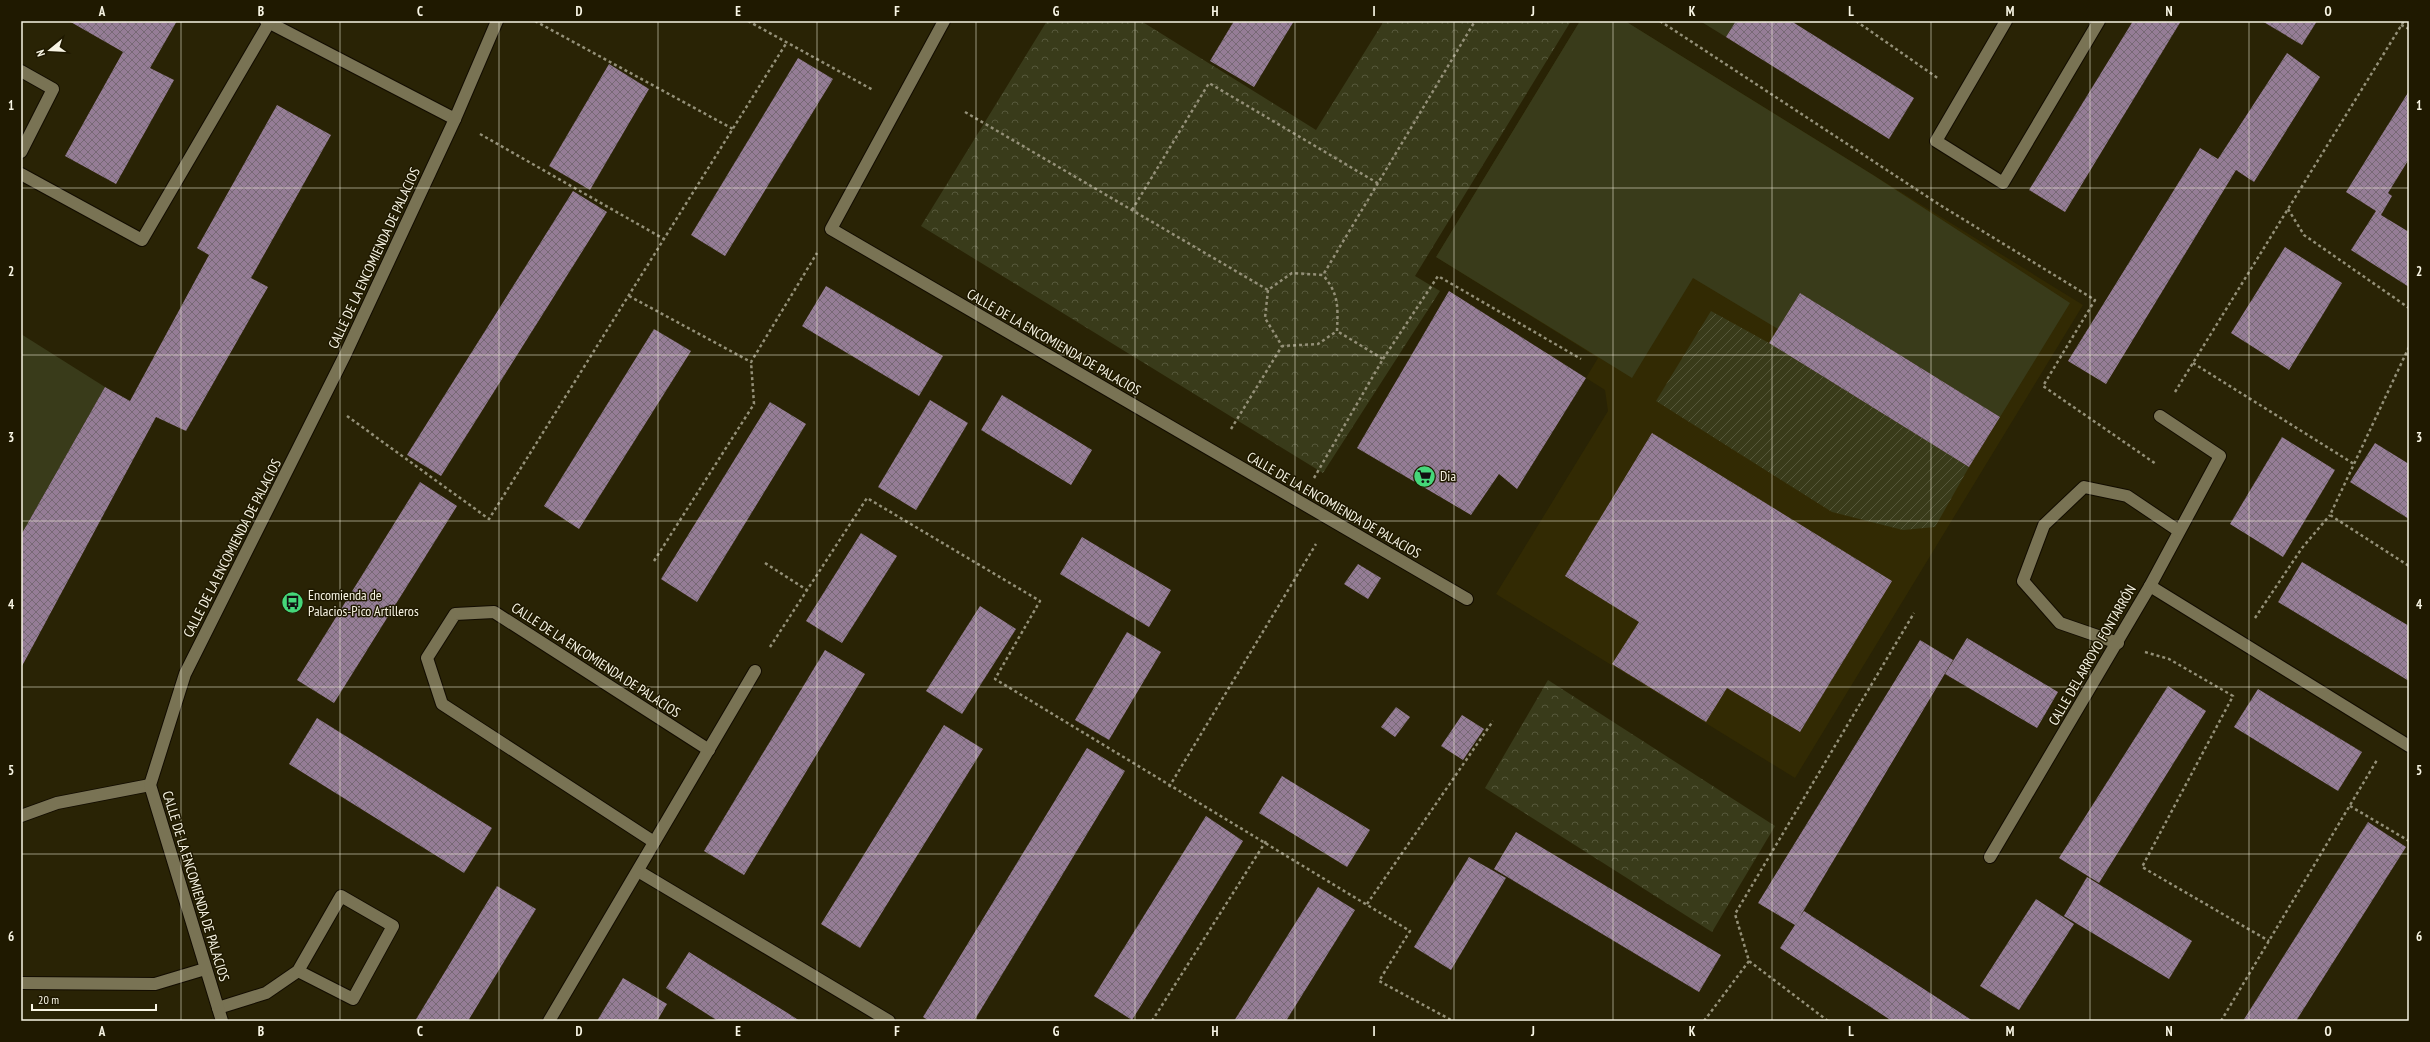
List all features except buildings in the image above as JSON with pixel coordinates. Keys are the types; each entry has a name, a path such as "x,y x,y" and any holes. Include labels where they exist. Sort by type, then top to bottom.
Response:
{"street":[{"name":"CALLE DE LA ENCOMIENDA DE PALACIOS","path":"222,1021 150,784 184,674 323,399 455,119 497,21"},
{"path":"831,229 944,21"},
{"path":"2006,21 1936,140 2003,183 2099,21"},
{"path":"21,174 142,240 268,22 455,119"},
{"path":"21,72 53,89 24,140 21,152"},
{"name":"CALLE DE LA ENCOMIENDA DE PALACIOS","path":"831,229 1467,599"},
{"path":"2150,586 2220,456 2160,416"},
{"path":"2118,643 2060,623 2023,581 2044,524 2084,487 2127,496 2179,531"},
{"name":"CALLE DEL ARROYO FONTARRÓN","path":"1990,857 2118,643 2150,586 2240,640 2409,746"},
{"name":"CALLE DE LA ENCOMIENDA DE PALACIOS","path":"654,842 442,704 427,658 455,614 494,612 709,750"},
{"path":"549,1021 755,671"},
{"path":"21,816 57,803 150,784"},
{"path":"638,871 889,1021"},
{"path":"218,1008 266,993 298,971 341,896 393,926 353,1000 298,971"},
{"path":"21,983 155,984 205,969"}],"path":[{"path":"535,21 732,129"},
{"path":"748,21 899,104"},
{"path":"1323,275 1379,184 1475,21"},
{"path":"1660,21 1940,205 2095,300 2043,386 2156,464"},
{"path":"1856,21 1943,82"},
{"path":"2160,416 2404,21"},
{"path":"2401,25 2409,29"},
{"path":"323,399 489,519 787,42"},
{"path":"1132,210 1209,83 1379,184"},
{"path":"964,112 1268,290"},
{"path":"455,119 664,238"},
{"path":"2288,209 2304,235 2409,308"},
{"path":"654,562 754,404 751,362 831,229"},
{"path":"1268,290 1292,274 1323,275 1332,285 1339,305 1337,331"},
{"path":"1300,502 1383,359 1438,276 1581,359"},
{"path":"1268,290 1266,318 1282,346"},
{"path":"629,296 751,362"},
{"path":"1282,346 1318,344 1337,331"},
{"path":"1337,331 1383,359"},
{"path":"1216,453 1282,346"},
{"path":"2240,640 2302,548 2330,515 2409,348"},
{"path":"2192,363 2354,464"},
{"path":"755,671 867,498 1040,601 995,679 1169,787 1266,842 1410,931 1379,981 1450,1020"},
{"path":"2330,515 2409,566"},
{"path":"1169,787 1330,520"},
{"path":"764,563 807,590"},
{"path":"1828,1021 1749,961 1735,914 1914,613"},
{"path":"2118,643 2169,659 2233,696 2142,866 2269,941"},
{"path":"1367,904 1493,721"},
{"path":"2221,1021 2392,736"},
{"path":"2350,806 2409,842"},
{"path":"1152,1021 1266,842"},
{"path":"1704,1021 1749,961"}],"shaded area":[{"path":"1580,21 1625,21 2083,305 1795,778 1496,594 1608,411 1605,390 1586,378 1598,358 1436,257"}],"green space":[{"path":"1047,21 1141,21 1316,130 1384,21 1571,21 1415,276 1440,291 1323,473 921,226"},
{"path":"1580,21 1625,21 1873,175 2070,303 2000,417 1800,293 1778,329 1693,278 1632,378 1436,257"},
{"path":"1700,21 1736,21 1726,37"},
{"path":"1711,311 1769,343 1969,467 1935,527 1903,530 1832,512 1656,401"},
{"path":"21,334 105,387 21,535"},
{"path":"1548,680 1775,826 1712,932 1485,788"}],"place":[{"name":"Dia","path":"1424,476"},
{"name":"Encomienda de Palacios-Pico Artilleros","path":"293,603"}]}
